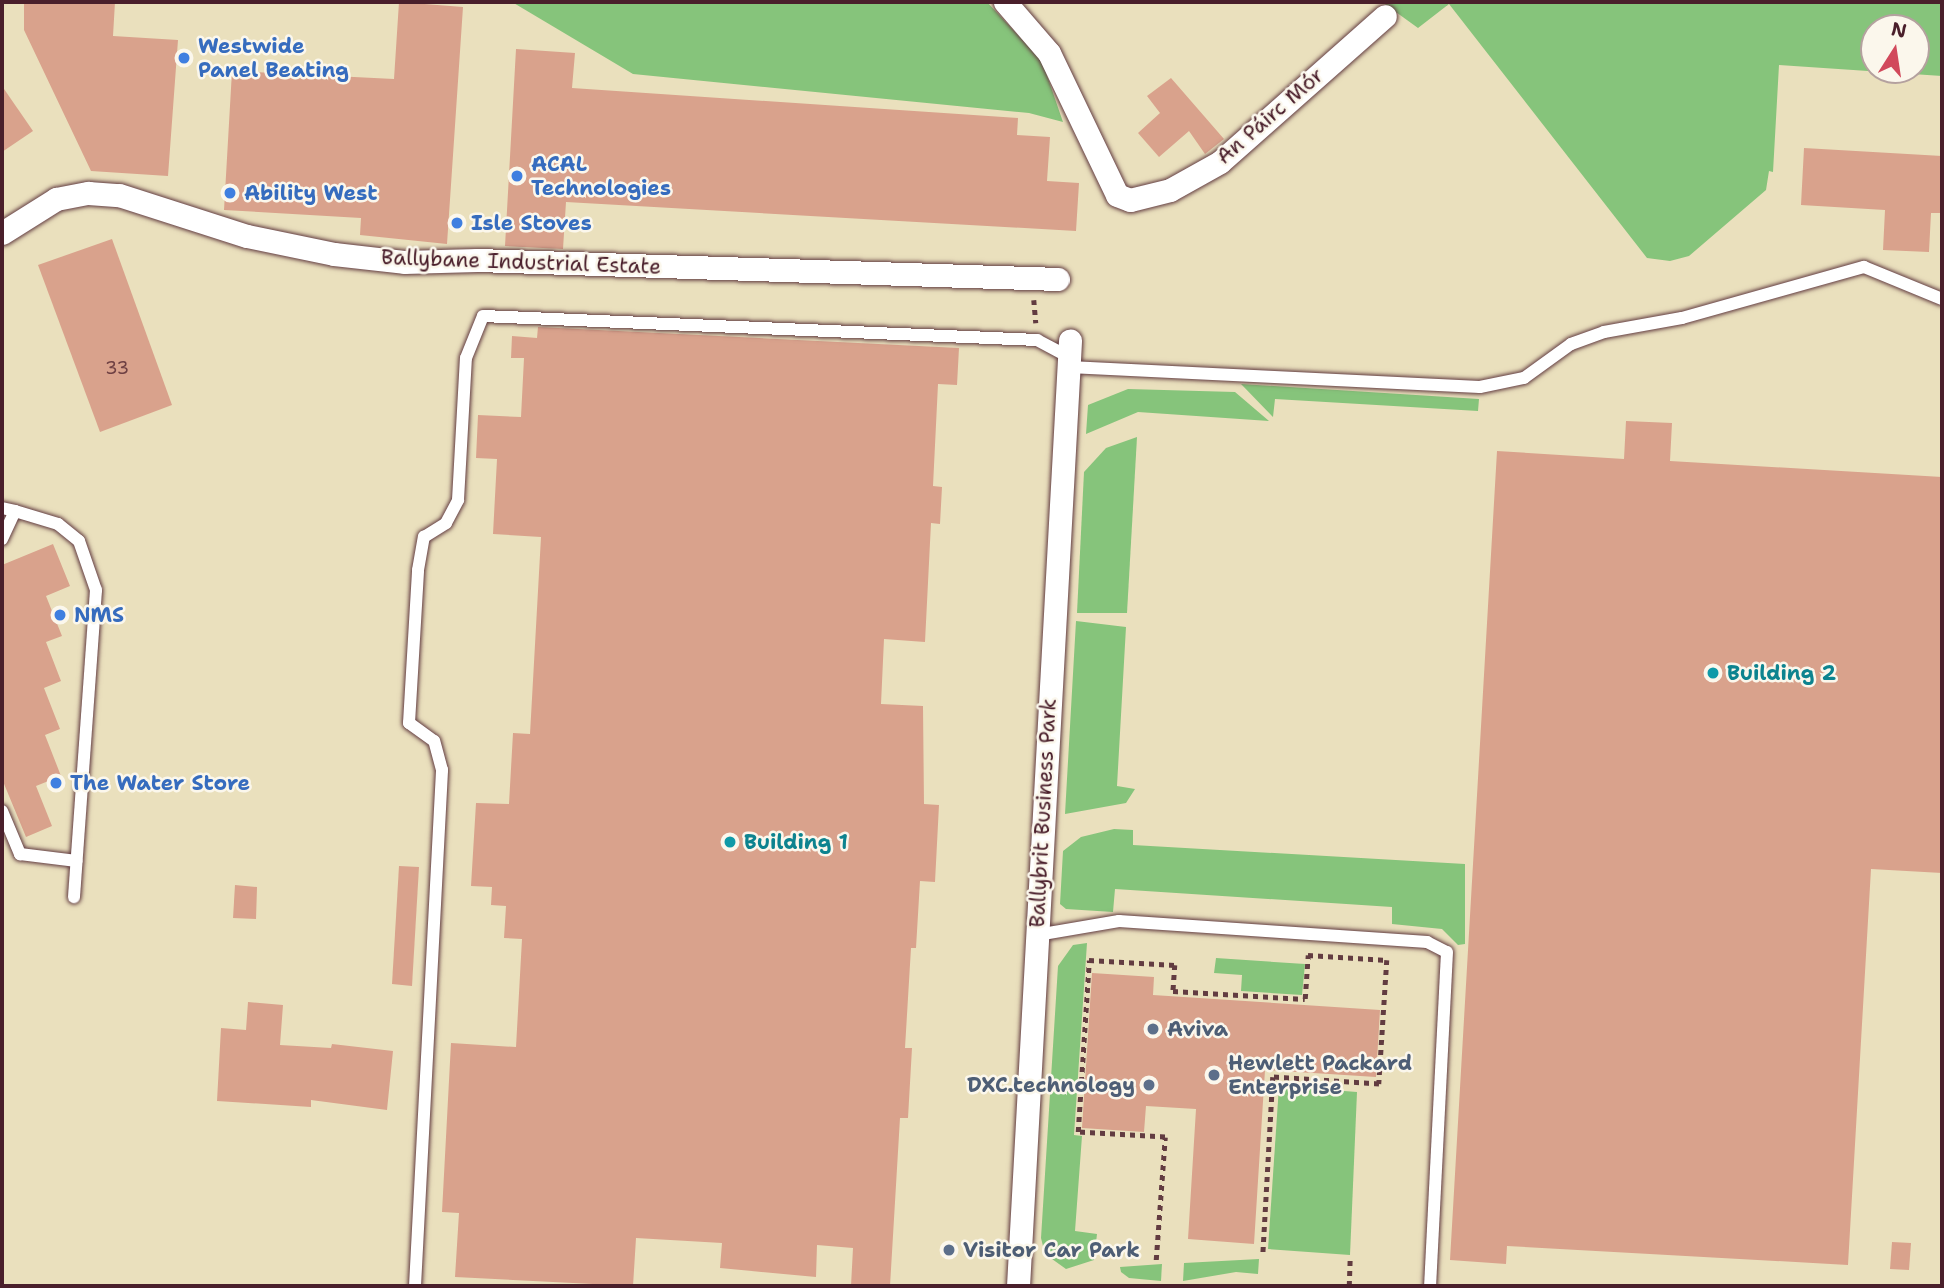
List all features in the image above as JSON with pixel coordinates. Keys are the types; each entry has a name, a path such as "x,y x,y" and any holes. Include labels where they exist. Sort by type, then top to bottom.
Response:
{"street":[{"name":"An Páirc Mór","path":"1005,2 1049,53 1117,195 1130,200 1170,190 1220,162 1385,16"},
{"name":"Ballybane Industrial Estate","path":"2,233 56,200 88,193 119,195 247,236 334,254 404,262 477,260 1058,279"},
{"name":"Ballybrit Business Park","path":"1018,1286 1069,355"}],"lane":[{"path":"415,1286 442,770 434,741 409,723 416,590 424,537 446,523 458,500 466,358 483,316 1037,340 1069,355 1480,387 1524,378 1571,344 1604,332 1682,318 1864,267 1942,299"},
{"path":"2,539 8,510 58,524 79,541 96,590 74,897"},
{"path":"2,811 20,855 77,861"},
{"path":"1037,935 1119,921 1427,942 1447,952 1430,1286"}],"path":[{"path":"1032,278 1037,340"},
{"path":"1156,1260 1165,1137 1078,1132 1089,960 1175,965 1173,991 1306,999 1308,955 1387,960 1379,1084 1273,1077 1263,1255"},
{"path":"1349,1286 1350,1260"}],"green space":[{"path":"512,2 987,2 1042,61 1063,122 1029,113 633,74"},
{"path":"1382,2 1942,2 1942,76 1930,75 1930,14 1860,14 1860,70 1779,65 1773,172 1769,171 1766,190 1689,256 1670,261 1647,258 1449,4 1418,28"},
{"path":"1241,384 1479,399 1478,411 1275,399 1273,417"},
{"path":"1128,389 1235,392 1269,421 1138,412 1086,434 1088,405"},
{"path":"1137,437 1127,613 1077,613 1084,472 1106,448"},
{"path":"1076,621 1126,627 1117,786 1135,789 1126,803 1065,814"},
{"path":"1114,829 1133,830 1133,845 1465,864 1465,944 1458,945 1442,929 1392,924 1392,907 1115,889 1113,912 1066,909 1060,904 1063,851 1081,837"},
{"path":"1087,943 1074,1135 1082,1136 1075,1231 1097,1234 1094,1260 1066,1269 1045,1254 1041,1238 1058,966 1073,945"},
{"path":"1216,958 1305,964 1302,995 1241,991 1242,975 1214,973"},
{"path":"1279,1086 1357,1092 1350,1255 1268,1249"},
{"path":"1259,1259 1258,1274 1236,1272 1183,1281 1184,1263"},
{"path":"1162,1264 1161,1281 1129,1278 1121,1272 1120,1267"}],"building":[{"path":"24,2 115,2 113,36 178,40 168,176 91,171 24,30"},
{"path":"399,2 463,7 447,244 360,235 361,218 224,210 232,71 394,79"},
{"path":"516,49 575,53 572,88 1018,118 1017,135 1050,137 1047,181 1079,183 1076,231 566,202 563,249 505,246"},
{"path":"1171,78 1224,139 1205,154 1189,131 1159,157 1138,133 1160,113 1147,96"},
{"path":"2,86 33,131 2,152"},
{"path":"1804,148 1942,156 1942,213 1931,213 1929,252 1883,250 1885,210 1801,205"},
{"path":"112,239 172,405 100,432 38,265"},
{"name":"Building 1","path":"538,327 959,348 957,385 938,384 933,486 942,487 940,524 931,523 925,642 884,639 881,704 923,706 924,804 939,805 935,882 920,881 916,948 911,948 905,1048 912,1048 908,1118 900,1118 890,1286 851,1286 853,1248 817,1245 816,1277 720,1268 722,1243 636,1238 633,1286 455,1277 459,1213 442,1212 451,1043 516,1047 522,939 504,938 506,906 491,905 492,887 471,886 476,803 509,804 513,733 530,734 541,537 493,534 497,459 476,458 478,415 521,417 524,358 511,358 512,336 537,338"},
{"name":"Building 2","path":"1626,421 1672,423 1670,461 1942,477 1942,873 1871,869 1848,1265 1507,1246 1506,1264 1450,1260 1497,451 1624,459"},
{"path":"53,544 70,586 46,596 62,636 46,642 61,681 44,688 60,729 45,735 61,776 36,786 52,826 26,837 2,779 2,565"},
{"path":"399,866 419,867 412,986 392,984"},
{"path":"235,885 257,887 256,919 233,918"},
{"path":"1092,973 1154,977 1153,995 1380,1010 1376,1077 1265,1070 1254,1244 1188,1239 1196,1109 1146,1106 1144,1132 1082,1128"},
{"path":"248,1002 283,1005 280,1045 331,1048 332,1044 393,1051 387,1110 311,1100 311,1107 217,1101 221,1028 246,1030"},
{"path":"1892,1242 1911,1243 1909,1270 1890,1269"}],"place":[{"name":"Westwide Panel Beating","path":"184,58"},
{"name":"ACAL Technologies","path":"517,176"},
{"name":"Ability West","path":"230,193"},
{"name":"Isle Stoves","path":"457,223"},
{"name":"NMS","path":"60,615"},
{"name":"Building 2","path":"1713,673"},
{"name":"The Water Store","path":"56,783"},
{"name":"Building 1","path":"730,842"},
{"name":"Aviva","path":"1153,1029"},
{"name":"Hewlett Packard Enterprise","path":"1214,1075"},
{"name":"DXC.technology","path":"1149,1085"},
{"name":"Visitor Car Park","path":"949,1250"}]}
